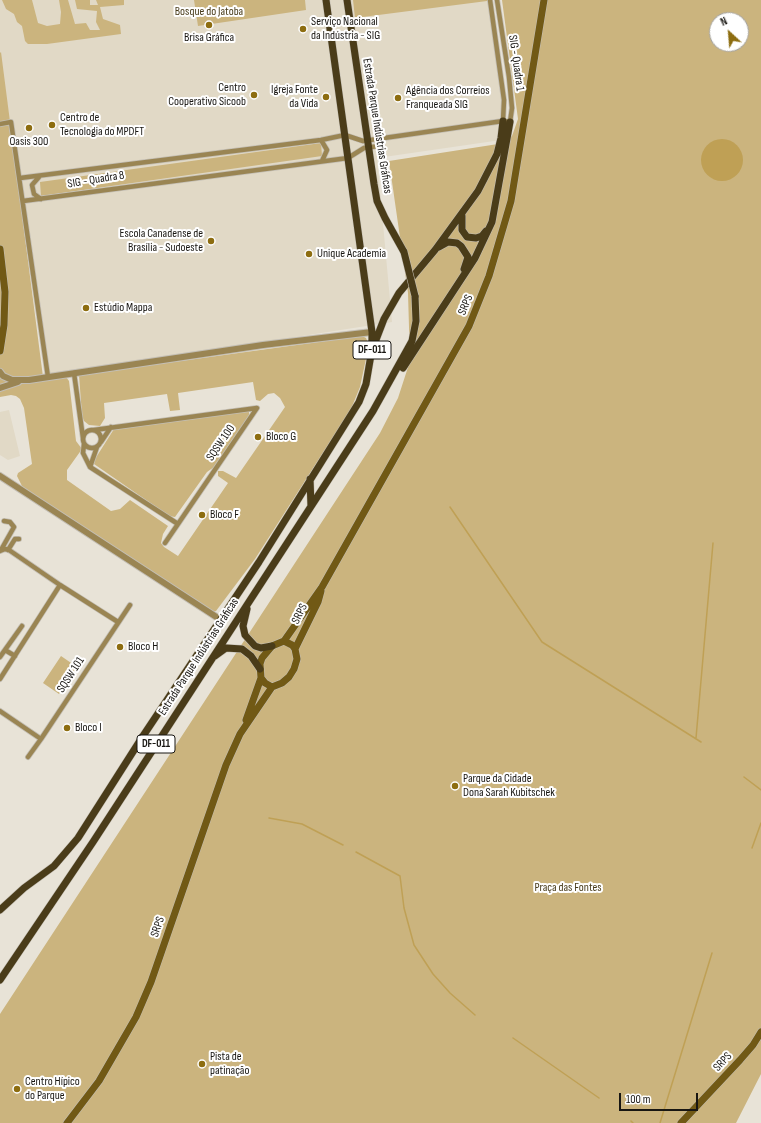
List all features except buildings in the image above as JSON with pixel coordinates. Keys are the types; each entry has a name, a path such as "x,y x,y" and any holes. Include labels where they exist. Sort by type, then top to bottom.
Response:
{"main road":[{"name":"Estrada Parque Indústrias Gráficas","path":"0,910 24,888 54,866 78,838 143,736 221,620 359,402 368,378 372,349 372,332 326,0"},
{"name":"Estrada Parque Indústrias Gráficas","path":"0,980 373,411 412,341 416,321 415,296 404,252 377,201 366,143 347,0"},
{"name":"SRPS","path":"284,641 322,587 469,326 484,288 511,200 544,0"},
{"path":"372,349 396,297 435,250 478,191 497,154 507,122"},
{"path":"373,411 475,258 492,222 507,122"},
{"path":"463,213 461,226 464,234 468,237 476,238 482,236 492,222"},
{"path":"435,250 445,243 452,242 461,246 466,253 467,263 454,289"},
{"path":"0,249 5,292 4,325 0,352"},
{"path":"310,479 311,506"},
{"name":"SRPS","path":"245,725 272,687 282,683 292,673 297,659 295,649 318,602 322,587"},
{"path":"249,601 244,615 243,626 245,635 255,646 261,648 272,646 284,641 292,645 295,649"},
{"name":"SRPS","path":"67,1123 96,1087 124,1041 136,1017 151,982 226,765 245,725 261,678 260,669 262,658 272,646"},
{"path":"208,664 222,650 237,648 251,656 260,669"},
{"path":"261,678 265,683 272,687"},
{"name":"SRPS","path":"681,1123 740,1060 761,1032"}],"street":[{"name":"SIG - Quadra 1","path":"490,0 507,122"},
{"name":"SIG - Quadra 1","path":"497,0 510,91 507,122"},
{"path":"0,124 11,122 48,377"},
{"path":"348,158 364,148 366,143 383,138 507,122"},
{"name":"SIG - Quadra 8","path":"20,178 38,177 321,140 345,135"},
{"path":"345,135 379,146 383,138"},
{"path":"321,140 327,150 322,160"},
{"name":"SIG - Quadra 8","path":"23,201 42,200 322,160 348,158"},
{"path":"38,177 33,182 33,189 37,196 42,200"},
{"path":"0,388 29,380 74,373 256,346 372,332"},
{"path":"0,372 3,376 12,380 29,380"},
{"path":"74,373 84,444 83,453 90,467 178,524 165,543"},
{"name":"SQSW 100","path":"92,430 256,408 178,524"},
{"path":"80,421 101,436 101,442"},
{"path":"90,467 97,447 111,427"},
{"path":"83,438 85,433 92,430"},
{"path":"84,444 88,448 97,447"},
{"path":"0,476 221,620"},
{"path":"0,552 14,527 10,522 4,521"},
{"path":"0,552 8,550 15,540 19,540"},
{"path":"8,550 118,622"},
{"path":"0,679 60,585"},
{"name":"SQSW 101","path":"28,757 130,605"},
{"path":"0,657 22,626"},
{"path":"5,650 15,656"},
{"path":"0,711 41,739"}],"shaded area":[{"path":"0,0 489,0 508,139 377,158 392,322 45,376 0,52"},
{"path":"722,139 737,145 743,160 737,175 722,181 707,175 701,160 707,145"},
{"path":"9,410 20,456 8,460 0,455 0,412"}],"green space":[{"path":"2,0 32,0 38,23 47,26 60,24 61,12 59,0 68,0 75,24 86,23 90,30 100,30 96,22 97,11 77,9 75,0 90,0 90,5 98,5 96,0 124,0 124,5 100,7 103,19 120,25 121,34 47,44 28,44 25,41 22,26 17,22 14,14 6,9"},
{"name":"Bosque do Jatoba","path":"194,0 305,0 306,10 198,26"},
{"path":"353,0 487,0 487,1 355,18"},
{"name":"Parque da Cidade Dona Sarah Kubitschek","path":"502,0 761,0 761,1074 736,1123 0,1123 0,1014 380,433 398,398 410,361 408,293 389,161 498,144 512,136 518,119"},
{"path":"1,52 43,377 0,387 0,53"},
{"path":"321,143 322,156 41,196 40,182"},
{"path":"362,336 366,338 368,343 367,354 360,387 351,409 255,559 216,611 212,612 23,488 17,476 18,473 32,464 24,408 20,399 16,396 11,395 0,397 0,389 21,383 66,377 69,381 76,441 82,449 67,470 67,480 111,511 120,509 130,500 168,526 163,534 161,543 164,547 178,556 228,483 218,476 218,471 223,471 236,478 285,407 280,398 274,393 268,394 260,401 256,400 253,382 178,393 180,410 170,411 167,394 104,403 105,418 100,426 89,425 84,421 82,416 79,375"},
{"path":"247,411 249,412 249,416 214,467 207,472 175,517 169,516 94,464 95,459 114,429"},
{"path":"61,656 77,667 59,694 43,683"}],"waterway":[{"path":"450,507 542,642 701,742"},
{"path":"696,738 713,543"},
{"path":"744,777 761,790"},
{"path":"269,818 302,824 343,845"},
{"path":"752,848 761,823"},
{"path":"356,852 400,876 404,908 414,945 433,974 450,993 475,1015"},
{"path":"660,1123 712,953"},
{"path":"513,1038 599,1098"}],"place":[{"name":"Brisa Gráfica","path":"209,25"},
{"name":"Serviço Nacional da Indústria - SIG","path":"303,29"},
{"name":"Centro Cooperativo Sicoob","path":"254,95"},
{"name":"Igreja Fonte da Vida","path":"326,97"},
{"name":"Agência dos Correios Franqueada SIG","path":"398,98"},
{"name":"Centro de Tecnologia do MPDFT","path":"52,125"},
{"name":"Oasis 300","path":"29,128"},
{"name":"Escola Canadense de Brasília - Sudoeste","path":"211,241"},
{"name":"Unique Academia","path":"309,254"},
{"name":"Estúdio Mappa","path":"86,308"},
{"name":"Bloco G","path":"258,437"},
{"name":"Bloco F","path":"202,515"},
{"name":"Bloco H","path":"120,647"},
{"name":"Bloco I","path":"67,728"},
{"name":"Parque da Cidade Dona Sarah Kubitschek","path":"455,786"},
{"name":"Pista de patinação","path":"202,1064"},
{"name":"Centro Hípico do Parque","path":"17,1089"}],"park label":[{"name":"Praça das Fontes","path":"568,888"}]}
